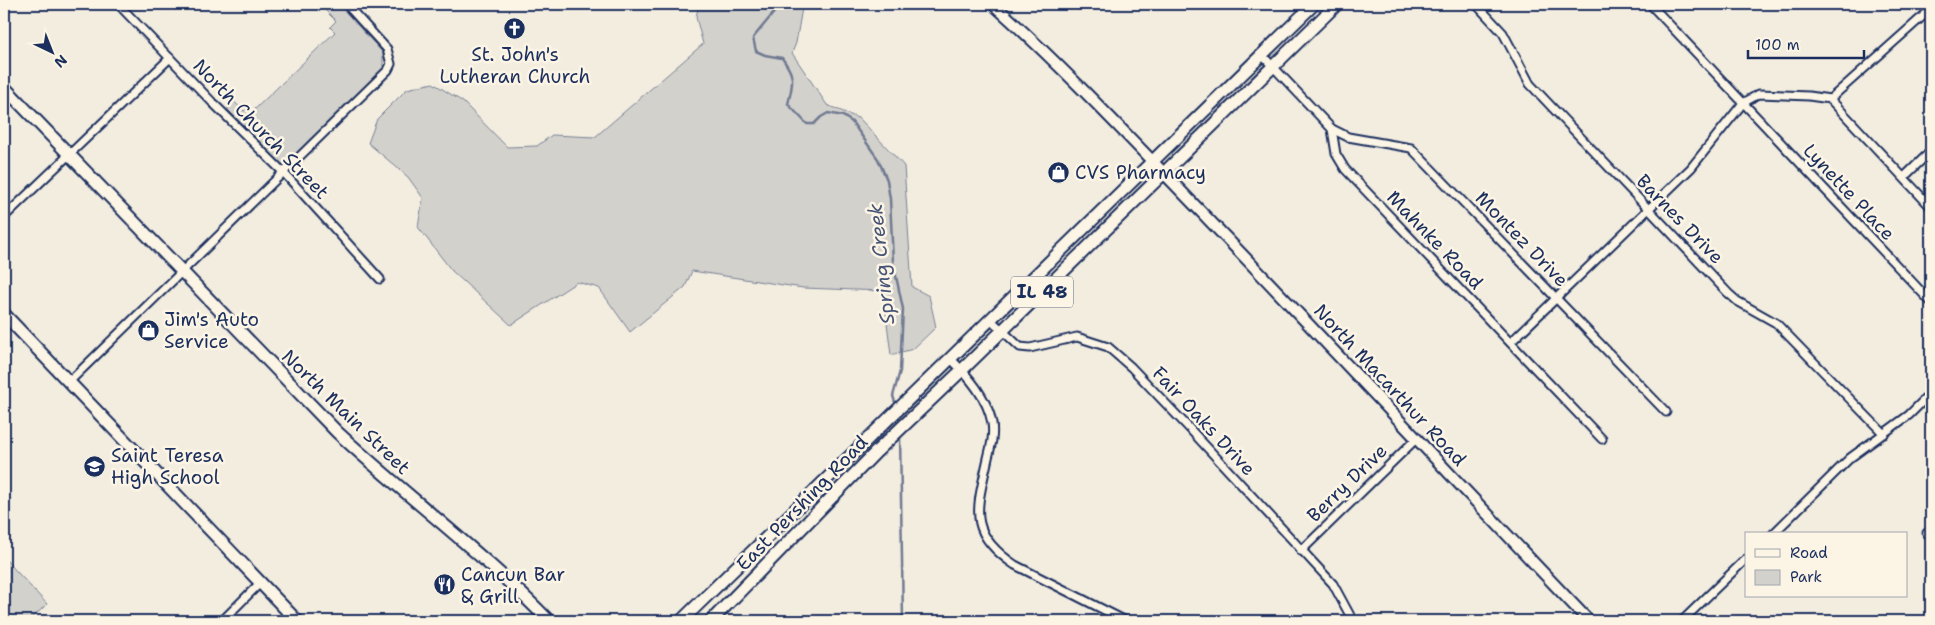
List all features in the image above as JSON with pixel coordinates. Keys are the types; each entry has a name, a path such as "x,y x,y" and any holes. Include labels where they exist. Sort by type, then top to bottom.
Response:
{"main road":[{"name":"IL 48","path":"681,621 992,320 1314,4"},
{"path":"1323,17 1332,4"},
{"name":"IL 48","path":"962,370 1337,4"},
{"name":"North Main Street","path":"4,87 337,432 373,466 492,567 549,621"},
{"path":"4,314 297,621"},
{"name":"East Pershing Road","path":"711,621 877,451 962,370"}],"street":[{"name":"North Church Street","path":"118,4 284,173 380,279"},
{"path":"70,381 382,77 391,64 387,49 346,4"},
{"name":"North Macarthur Road","path":"992,4 1058,65 1153,162 1589,621"},
{"name":"Barnes Drive","path":"1476,4 1503,33 1530,84 1728,294 1762,314 1786,332 1884,434"},
{"name":"Lynette Place","path":"1650,4 1931,302"},
{"path":"1830,99 1930,12"},
{"path":"1262,55 1332,129"},
{"path":"4,217 170,58"},
{"path":"1511,342 1691,168 1743,103 1759,94 1810,96 1830,99 1931,207"},
{"name":"Montez Drive","path":"1332,129 1348,137 1411,148 1666,412"},
{"name":"Mahnke Road","path":"1332,129 1336,154 1345,169 1602,438"},
{"path":"1904,177 1931,151"},
{"name":"Fair Oaks Drive","path":"992,320 1020,347 1030,348 1077,337 1108,347 1131,367 1190,428 1333,584 1354,621"},
{"path":"951,359 981,394 992,423 992,435 980,497 979,514 980,527 987,541 1001,555 1015,565 1126,621"},
{"path":"1774,532 1850,458 1909,415 1931,393"},
{"name":"Berry Drive","path":"1301,551 1416,439"},
{"path":"1682,621 1745,560"},
{"path":"222,621 260,583"}],"green space":[{"path":"326,4 337,4 340,6 383,53 383,69 287,163 282,164 228,110 229,97 244,111 248,107 253,111 335,32 330,27 336,21 322,7"},
{"path":"699,4 798,4 802,8 796,43 792,53 827,105 860,119 904,166 912,287 929,296 936,327 913,349 891,355 883,291 803,288 692,271 685,287 630,332 599,288 577,282 511,325 452,271 418,227 423,198 408,177 368,143 377,119 407,89 433,83 463,102 507,147 537,146 552,135 595,137 703,44 696,17"},
{"path":"4,558 47,604 29,621 4,621"}],"waterway":[{"name":"Spring Creek","path":"776,4 776,10 753,38 756,51 765,55 782,58 790,70 792,85 788,104 807,124 814,124 828,113 843,116 852,122 878,159 887,180 890,199 893,262 903,309 900,371 893,396 896,405"},
{"name":"Spring Creek","path":"900,435 903,621"}],"place":[{"name":"St. John's Lutheran Church","path":"515,28"},
{"name":"CVS Pharmacy","path":"1059,172"},
{"name":"Jim's Auto Service","path":"148,330"},
{"name":"Saint Teresa High School","path":"95,466"},
{"name":"Cancun Bar & Grill","path":"445,585"}]}
